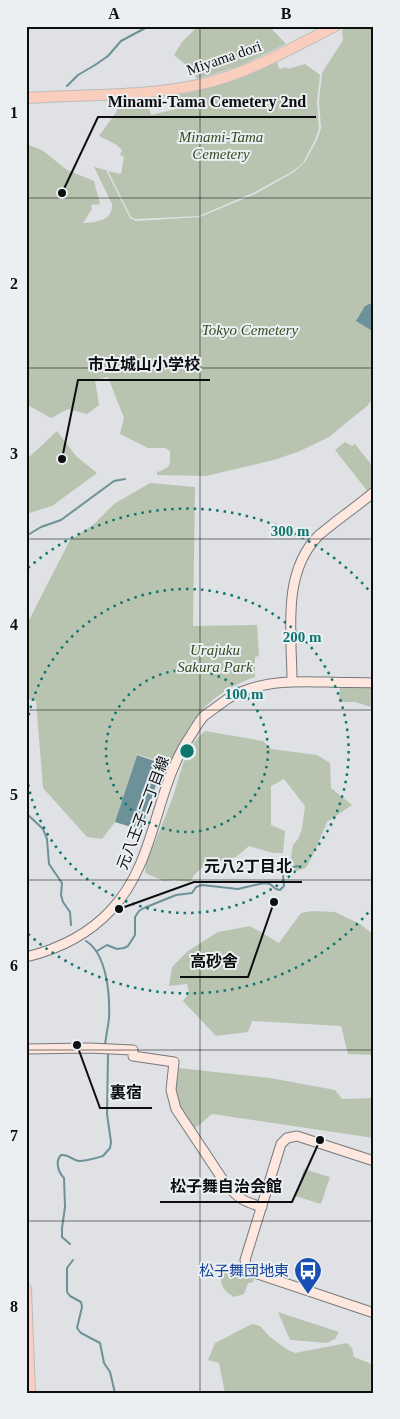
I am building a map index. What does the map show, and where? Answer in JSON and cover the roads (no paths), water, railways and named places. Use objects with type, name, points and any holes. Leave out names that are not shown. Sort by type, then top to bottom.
[{"type":"main road","name":"Miyama dori","points":[[26,98],[147,92],[190,86],[224,77],[256,65],[335,26]]},
{"type":"main road","points":[[26,1289],[30,1393]]},
{"type":"street","points":[[292,682],[291,624],[293,590],[301,563],[319,535],[374,492]]},
{"type":"street","name":"元八王子二丁目線","points":[[26,957],[56,948],[82,934],[111,910],[120,899],[135,876],[144,854],[172,770],[185,744],[203,717],[228,698],[247,689],[269,683],[374,683]]},
{"type":"street","points":[[26,1049],[89,1048],[133,1050],[132,1056],[174,1062],[171,1090],[176,1108],[233,1193],[242,1200],[262,1207]]},
{"type":"street","points":[[374,1161],[297,1136],[287,1138],[281,1144],[245,1260],[249,1270],[255,1273],[374,1312]]},
{"type":"water","points":[[374,302],[374,332],[356,321],[365,306]]},
{"type":"water","points":[[137,755],[163,764],[141,830],[115,822]]},
{"type":"waterway","points":[[67,86],[78,75],[108,56],[121,41],[149,26]]},
{"type":"waterway","points":[[26,536],[41,527],[61,520],[114,481],[125,479]]},
{"type":"waterway","points":[[26,813],[43,829],[47,839],[49,864],[62,883],[61,895],[63,902],[70,912],[71,925]]},
{"type":"waterway","points":[[97,951],[107,945],[117,949],[128,946],[135,935],[135,917],[144,908],[176,895],[192,893],[196,887],[202,885],[238,889],[264,883],[280,890],[284,886],[283,875],[286,869],[298,866]]},
{"type":"waterway","points":[[86,941],[99,955],[106,976],[109,1018],[105,1045]]},
{"type":"waterway","points":[[70,1244],[62,1237],[65,1207],[64,1178],[59,1170],[58,1160],[61,1155],[66,1155],[79,1161],[91,1159],[103,1156],[110,1148],[111,1142],[107,1114],[108,1053]]},
{"type":"waterway","points":[[73,1260],[67,1268],[67,1292],[70,1296],[81,1302],[82,1307],[77,1328],[81,1333],[100,1343],[104,1363],[110,1372],[115,1393]]},
{"type":"place","name":"Minami-Tama Cemetery 2nd","points":[[62,193]]},
{"type":"place","name":"市立城山小学校","points":[[62,459]]},
{"type":"place","name":"高砂舎","points":[[274,902]]},
{"type":"place","name":"元八2丁目北","points":[[119,909]]},
{"type":"place","name":"裏宿","points":[[77,1045]]},
{"type":"place","name":"松子舞自治会館","points":[[320,1140]]},
{"type":"place","name":"松子舞団地東","points":[[308,1295]]},
{"type":"park label","name":"Minami-Tama Cemetery","points":[[221,146]]},
{"type":"park label","name":"Tokyo Cemetery","points":[[250,330]]},
{"type":"park label","name":"Urajuku Sakura Park","points":[[215,658]]}]
